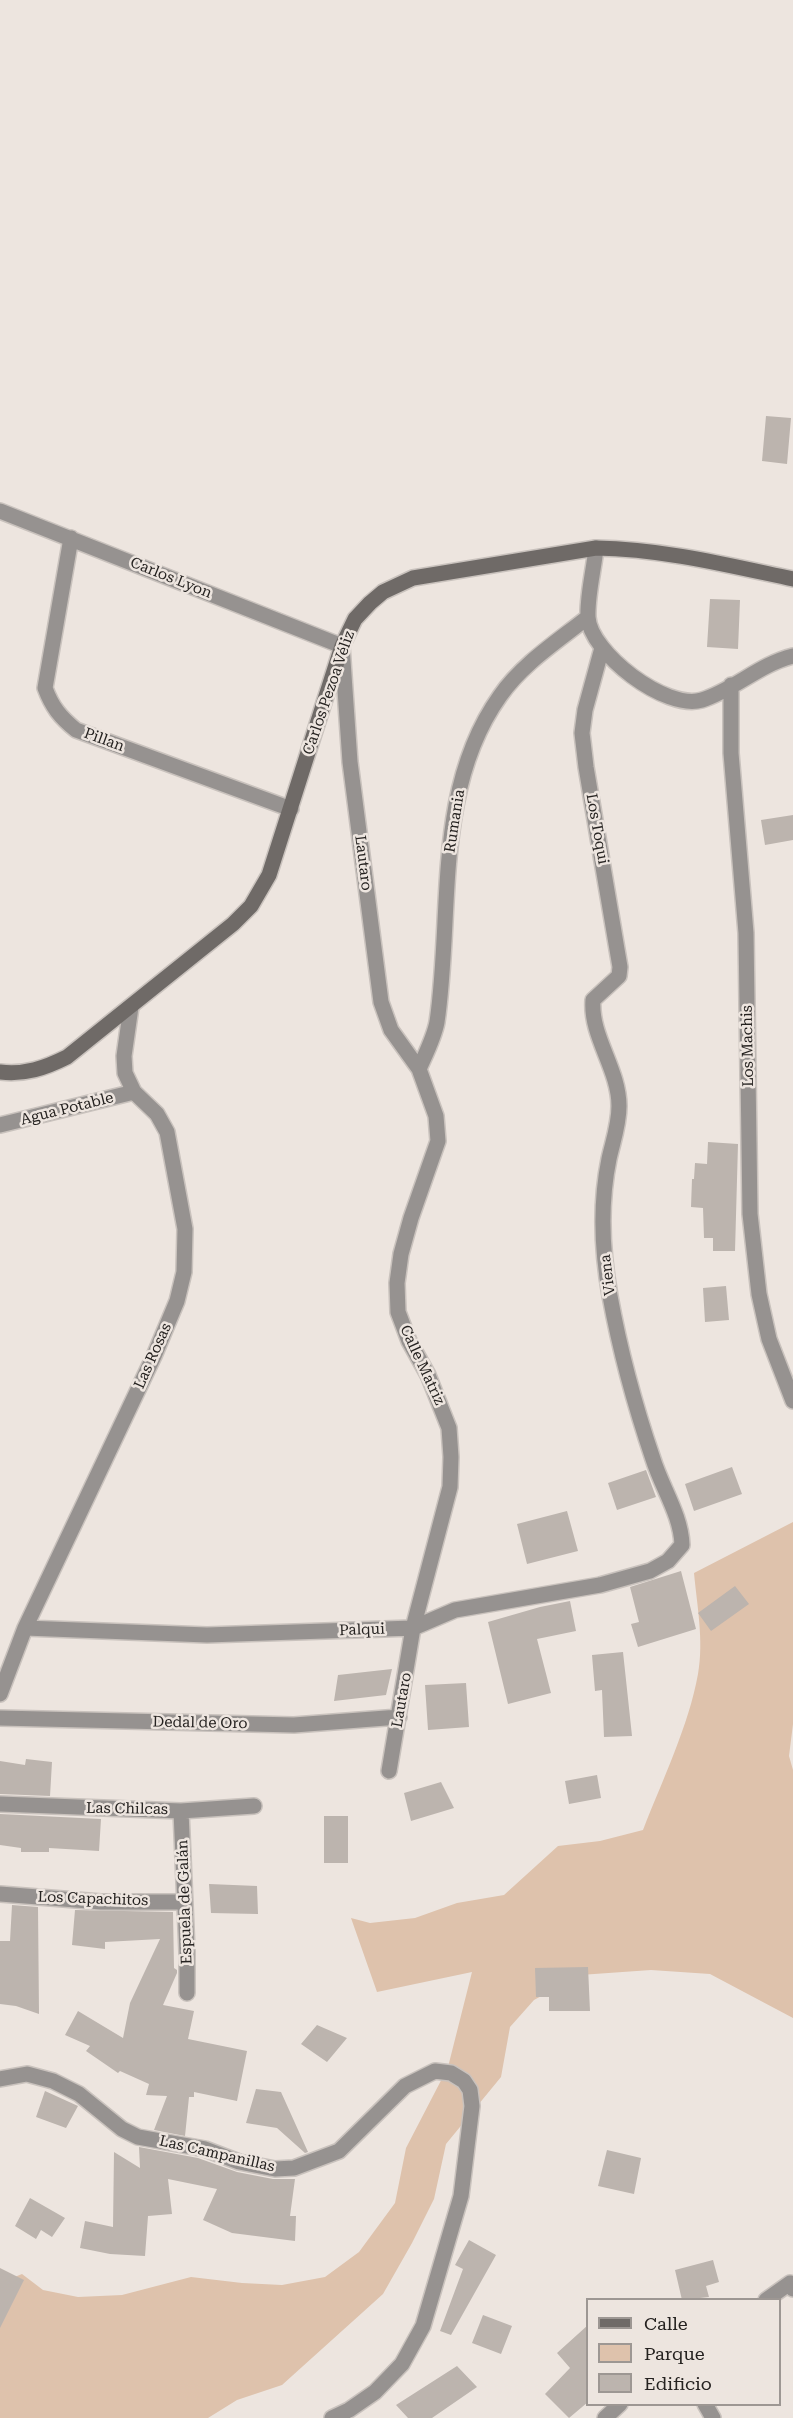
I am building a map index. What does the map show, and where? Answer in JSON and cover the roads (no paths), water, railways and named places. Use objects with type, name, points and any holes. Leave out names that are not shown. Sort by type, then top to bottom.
[{"type":"main road","name":"Carlos Pezoa Véliz","points":[[0,1072],[15,1074],[42,1069],[67,1057],[233,924],[251,906],[269,875],[342,646],[355,619],[384,592],[413,578],[596,549],[675,553],[793,579]]},
{"type":"street","name":"Carlos Lyon","points":[[0,511],[342,646]]},
{"type":"street","name":"Pillan","points":[[71,538],[45,688],[50,703],[59,716],[76,730],[291,809]]},
{"type":"street","points":[[596,549],[588,617],[593,635],[602,648],[630,674],[662,694],[678,699],[701,700],[774,662],[793,656]]},
{"type":"street","name":"Rumania","points":[[419,1069],[436,1025],[450,850],[460,787],[474,743],[500,695],[533,662],[588,617]]},
{"type":"street","name":"Lautaro","points":[[342,646],[350,762],[381,1002],[391,1030],[419,1069]]},
{"type":"street","name":"Los Toqui","points":[[593,1000],[619,976],[621,967],[582,733],[585,710],[602,648]]},
{"type":"street","name":"Los Machis","points":[[731,685],[731,753],[746,933],[750,1214],[759,1294],[769,1339],[793,1401]]},
{"type":"street","name":"Viena","points":[[593,1000],[594,1020],[615,1077],[619,1105],[617,1131],[609,1160],[605,1192],[603,1234],[610,1295],[629,1384],[653,1461],[681,1532],[682,1545]]},
{"type":"street","name":"Las Rosas","points":[[0,1694],[25,1628],[154,1356],[177,1301],[184,1272],[185,1229],[167,1132],[157,1114],[134,1092],[125,1074],[123,1056],[131,1007]]},
{"type":"street","name":"Calle Matriz","points":[[414,1628],[450,1487],[451,1457],[449,1428],[444,1412],[428,1375],[409,1341],[398,1312],[397,1283],[401,1254],[438,1141],[436,1116],[419,1069]]},
{"type":"street","name":"Agua Potable","points":[[0,1125],[134,1092]]},
{"type":"street","name":"Palqui","points":[[25,1628],[207,1635],[414,1628],[455,1610],[600,1585],[650,1571],[668,1561],[682,1545]]},
{"type":"street","name":"Lautaro","points":[[389,1771],[414,1628]]},
{"type":"street","name":"Dedal de Oro","points":[[0,1718],[294,1725],[399,1716]]},
{"type":"street","name":"Las Chilcas","points":[[0,1804],[182,1810],[254,1806]]},
{"type":"street","name":"Espuela de Galán","points":[[182,1810],[187,1993]]},
{"type":"street","name":"Los Capachitos","points":[[0,1894],[101,1902],[185,1902]]},
{"type":"street","name":"Las Campanillas","points":[[0,2079],[27,2074],[53,2081],[79,2094],[122,2129],[138,2137],[205,2149],[239,2162],[275,2169],[294,2168],[339,2151],[405,2086],[435,2072],[451,2073],[464,2081],[470,2090],[472,2106],[461,2196],[423,2326],[402,2364],[375,2392],[346,2414],[332,2418]]},
{"type":"street","points":[[770,2298],[791,2286]]},
{"type":"street","points":[[604,2418],[618,2406]]}]
